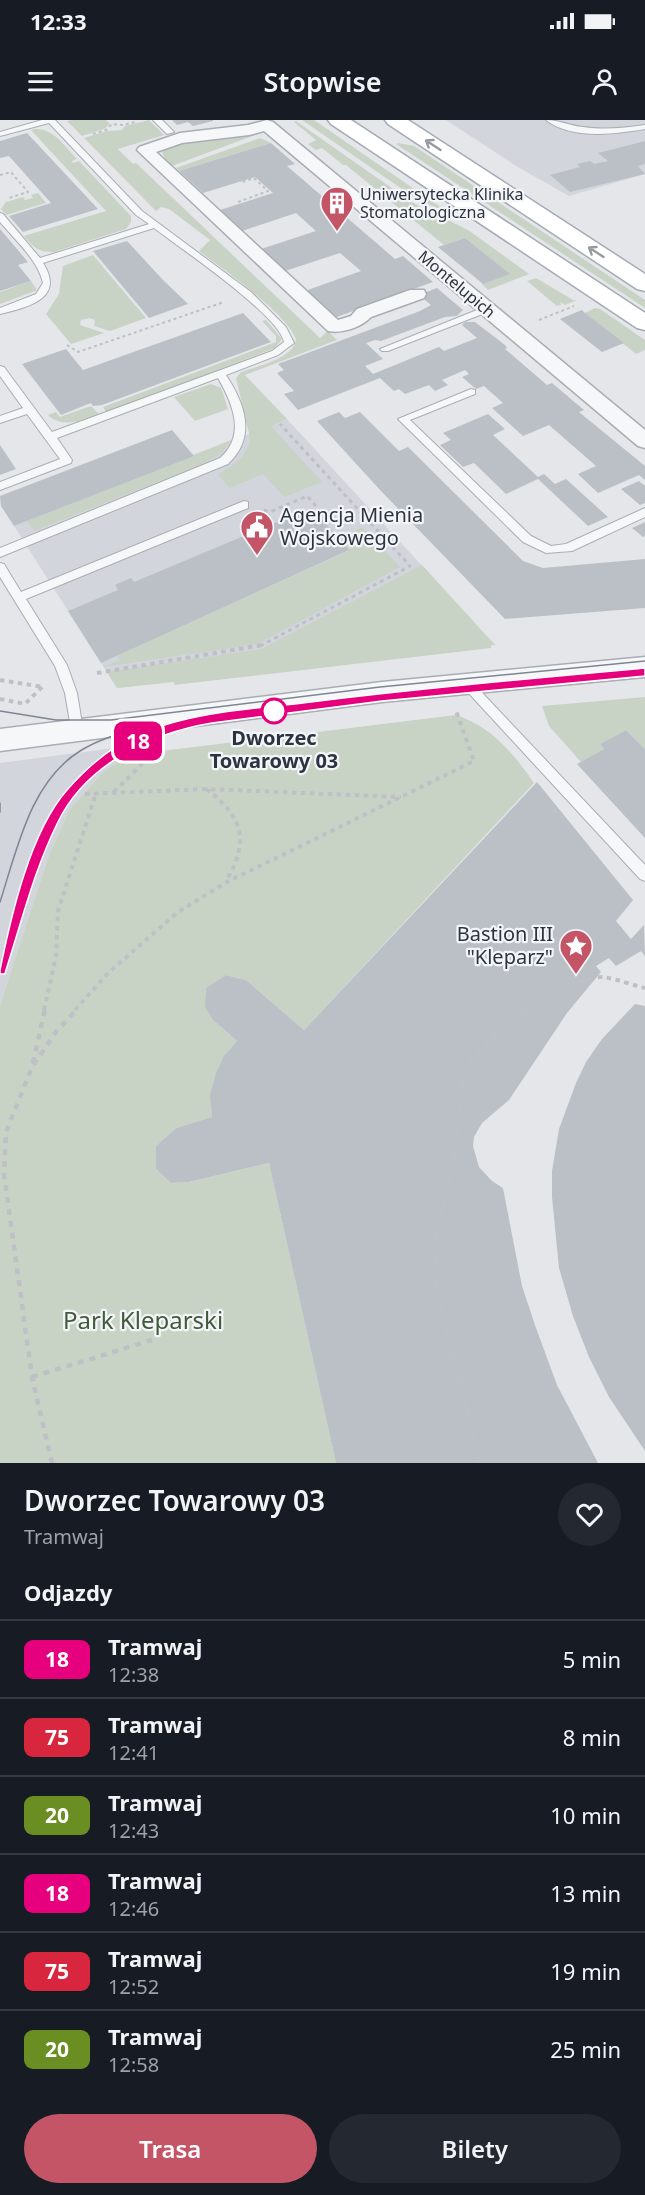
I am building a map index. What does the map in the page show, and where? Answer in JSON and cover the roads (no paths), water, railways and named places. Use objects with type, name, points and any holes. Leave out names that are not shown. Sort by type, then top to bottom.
[{"type":"main road","points":[[338,120],[645,323]]},
{"type":"main road","points":[[395,120],[645,284]]},
{"type":"street","name":"Montelupich","points":[[417,294],[364,313],[358,320],[334,327],[145,150],[188,136],[249,130],[267,125],[645,441]]},
{"type":"street","points":[[0,740],[331,698],[645,667]]},
{"type":"lane","points":[[0,134],[50,120],[139,213],[248,294],[283,329],[289,339],[288,343],[275,353],[50,437]]},
{"type":"lane","points":[[157,120],[170,132]]},
{"type":"lane","points":[[550,120],[590,131],[622,131],[645,127]]},
{"type":"lane","points":[[0,216],[47,274],[44,293],[31,301],[0,311]]},
{"type":"lane","points":[[38,262],[156,225]]},
{"type":"lane","points":[[385,349],[487,309]]},
{"type":"lane","points":[[0,369],[67,460],[0,486]]},
{"type":"lane","points":[[0,553],[224,461],[238,446],[241,432],[230,390],[221,374]]},
{"type":"lane","points":[[471,392],[403,419],[527,539],[550,550],[568,548],[645,512]]},
{"type":"lane","points":[[0,420],[30,410]]},
{"type":"lane","points":[[20,597],[244,505]]},
{"type":"lane","points":[[0,567],[45,636],[68,679],[77,730]]},
{"type":"lane","points":[[467,684],[645,875]]},
{"type":"tram line","points":[[0,711],[56,720],[111,720],[380,687],[645,661]]},
{"type":"tram line","points":[[0,902],[28,819],[49,780],[63,764],[80,751],[109,737],[140,728],[364,699],[645,672]]},
{"type":"tram line","name":"18","points":[[0,970],[35,863],[54,817],[69,795],[100,765],[127,746],[145,737],[164,729],[212,719],[382,697],[645,672]]},
{"type":"tram line","points":[[0,970],[34,865],[58,816],[73,794],[100,766],[125,748],[162,730]]},
{"type":"tram line","points":[[0,803],[0,812]]},
{"type":"place","name":"Uniwersytecka Klinika Stomatologiczna","points":[[337,232]]},
{"type":"place","name":"Agencja Mienia Wojskowego","points":[[257,556]]},
{"type":"place","name":"Dworzec Towarowy 03","points":[[274,711]]},
{"type":"place","name":"Bastion III \"Kleparz\"","points":[[576,975]]},
{"type":"park label","name":"Park Kleparski","points":[[143,1321]]}]
